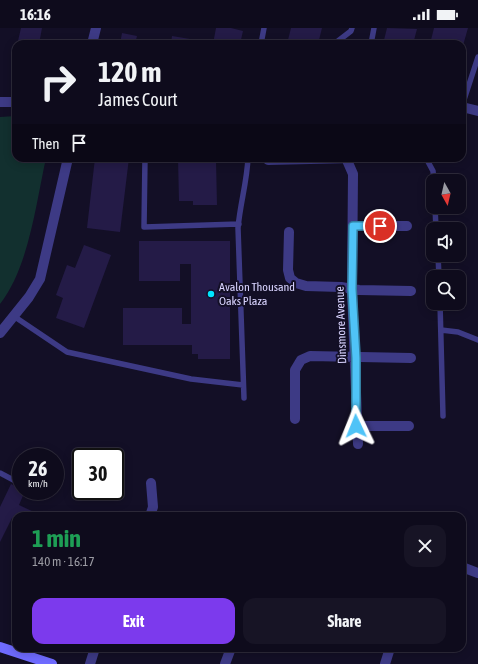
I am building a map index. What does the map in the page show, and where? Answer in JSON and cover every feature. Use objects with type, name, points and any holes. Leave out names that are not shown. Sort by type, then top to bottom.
[{"type":"main road","points":[[0,647],[12,651]]},
{"type":"main road","points":[[15,652],[52,664]]},
{"type":"street","points":[[93,40],[96,28]]},
{"type":"street","points":[[0,102],[12,102]]},
{"type":"street","points":[[466,107],[478,111]]},
{"type":"street","points":[[0,333],[15,317],[40,279],[67,162]]},
{"type":"street","name":"Dinsmore Avenue","points":[[349,162],[353,174],[352,289],[356,358],[356,426],[358,444]]},
{"type":"street","points":[[353,226],[407,226]]},
{"type":"street","points":[[289,232],[288,270],[290,278],[296,283],[306,286],[411,291]]},
{"type":"street","points":[[295,419],[295,370],[301,360],[310,356],[411,358]]},
{"type":"street","points":[[356,426],[409,426]]},
{"type":"street","points":[[151,483],[153,507],[151,512]]},
{"type":"street","points":[[466,568],[478,573]]},
{"type":"street","points":[[90,664],[94,652]]},
{"type":"street","points":[[225,664],[230,652]]},
{"type":"street","points":[[385,664],[389,652]]},
{"type":"lane","points":[[261,40],[264,28]]},
{"type":"lane","points":[[339,40],[351,31],[352,28]]},
{"type":"lane","points":[[372,40],[374,28]]},
{"type":"lane","points":[[466,94],[478,57]]},
{"type":"lane","points":[[145,162],[144,228],[239,224]]},
{"type":"lane","points":[[244,398],[239,299],[239,224],[240,207],[247,176],[248,162]]},
{"type":"lane","points":[[428,162],[433,174]]},
{"type":"lane","points":[[440,310],[443,416]]},
{"type":"lane","points":[[15,317],[67,352],[191,379],[243,385]]},
{"type":"lane","points":[[441,330],[458,332],[478,340]]},
{"type":"lane","points":[[0,473],[12,479]]},
{"type":"green space","points":[[12,116],[12,162],[45,162],[35,214],[25,253],[10,289],[0,304],[0,117]]},
{"type":"building","points":[[21,28],[42,28],[40,40],[18,40]]},
{"type":"building","points":[[216,28],[231,28],[243,31],[241,40],[214,40]]},
{"type":"building","points":[[291,28],[322,28],[319,40],[288,40]]},
{"type":"building","points":[[387,28],[417,29],[414,40],[384,40]]},
{"type":"building","points":[[434,28],[468,28],[465,40],[431,40]]},
{"type":"building","points":[[122,33],[137,36],[136,40],[121,40]]},
{"type":"building","points":[[172,36],[196,40],[172,40]]},
{"type":"building","points":[[95,162],[129,162],[120,232],[87,228]]},
{"type":"building","points":[[178,162],[216,162],[217,205],[193,205],[193,201],[179,201]]},
{"type":"building","name":"Avalon Thousand Oaks Plaza","points":[[139,241],[230,241],[230,359],[198,359],[198,354],[192,354],[192,345],[123,345],[123,308],[182,308],[182,324],[191,324],[191,264],[180,264],[180,281],[139,281]]},
{"type":"building","points":[[84,245],[111,255],[84,328],[56,318],[63,298],[56,295],[67,265],[75,268]]},
{"type":"building","points":[[11,484],[12,500],[21,500],[19,505],[34,512],[12,512],[12,518],[0,542],[0,507]]},
{"type":"place","name":"Avalon Thousand Oaks Plaza","points":[[211,294]]},
{"type":"route","points":[[356,426],[356,358],[352,289],[353,226],[380,226]]}]
